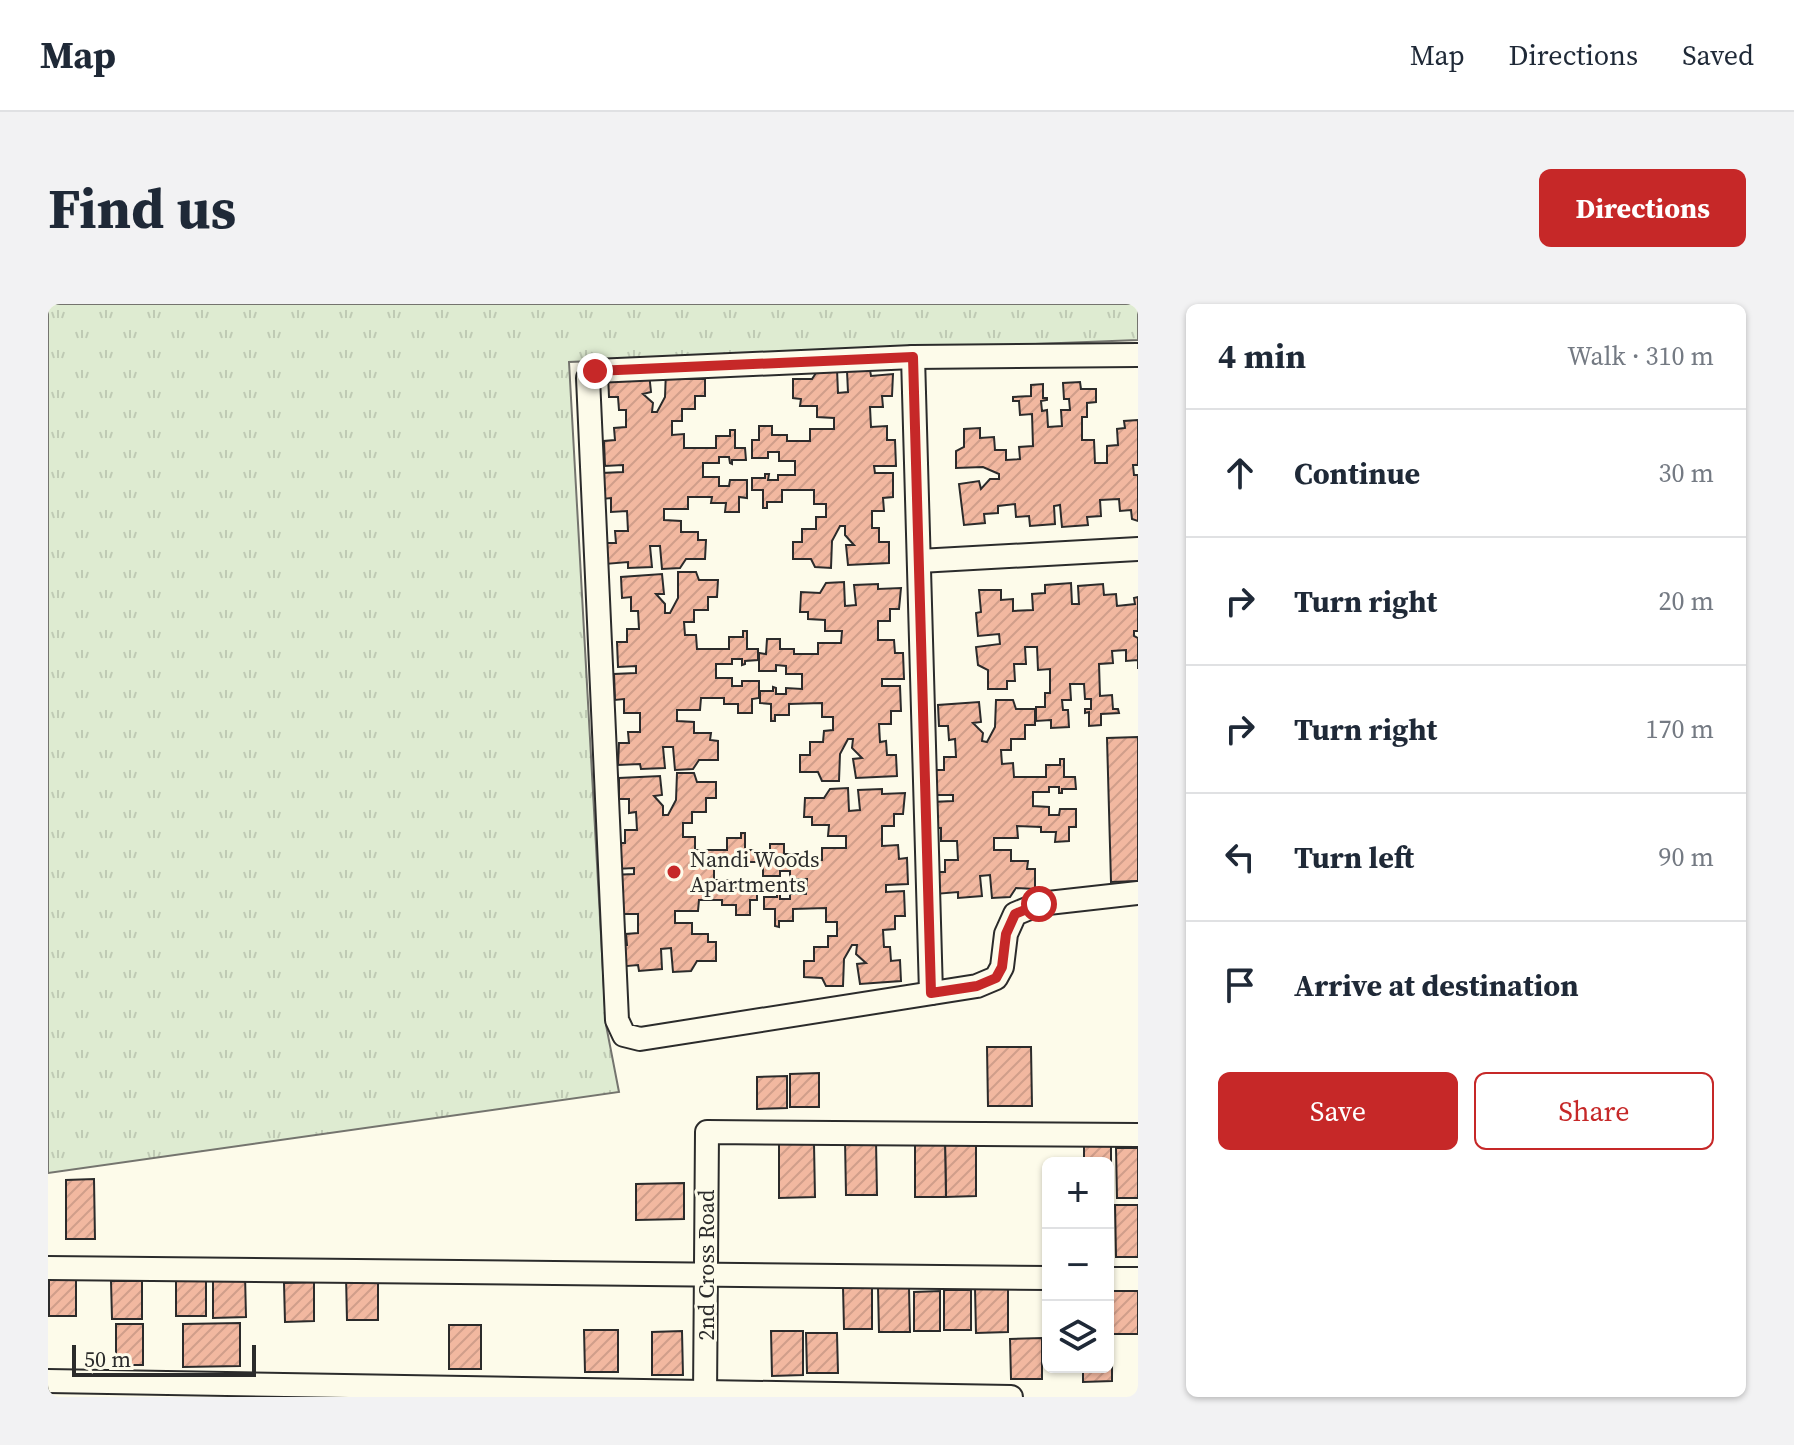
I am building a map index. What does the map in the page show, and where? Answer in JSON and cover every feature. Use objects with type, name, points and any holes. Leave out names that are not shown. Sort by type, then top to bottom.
[{"type":"street","points":[[1138,355],[913,357],[595,371],[588,378],[617,1020],[624,1035],[640,1039],[977,986],[996,978],[1002,967],[1006,934],[1015,914],[1039,904],[1138,893]]},
{"type":"street","points":[[913,357],[931,993]]},
{"type":"street","points":[[919,561],[1138,549]]},
{"type":"street","name":"2nd Cross Road","points":[[705,1395],[707,1132],[1138,1135]]},
{"type":"street","points":[[48,1268],[1042,1278]]},
{"type":"street","points":[[1114,1279],[1138,1279]]},
{"type":"street","points":[[48,1381],[705,1395],[1011,1397]]},
{"type":"green space","points":[[48,304],[1138,304],[1138,340],[569,362],[606,1025],[619,1092],[48,1173]]},
{"type":"building","points":[[837,369],[838,393],[848,392],[847,371],[870,370],[871,376],[893,374],[892,396],[882,396],[883,407],[870,407],[871,427],[887,426],[887,440],[895,440],[896,466],[874,466],[875,473],[893,473],[893,497],[883,498],[884,511],[872,511],[872,528],[879,528],[879,542],[889,542],[889,563],[848,565],[846,545],[854,545],[845,535],[845,526],[840,526],[832,541],[831,568],[815,567],[811,559],[793,559],[793,542],[802,542],[802,529],[816,529],[816,517],[826,517],[826,504],[814,504],[814,490],[782,490],[782,502],[767,502],[767,508],[763,508],[763,490],[752,490],[752,478],[765,478],[765,474],[769,474],[768,480],[778,480],[778,475],[795,475],[795,461],[779,461],[779,452],[768,452],[768,458],[752,458],[752,440],[759,440],[759,426],[772,426],[772,435],[787,435],[787,441],[810,441],[810,429],[834,429],[834,418],[817,417],[817,406],[800,406],[801,399],[793,398],[793,379],[812,379],[818,370]]},
{"type":"building","points":[[666,370],[683,370],[686,379],[705,379],[705,396],[695,396],[695,409],[682,409],[682,421],[672,421],[672,435],[684,434],[684,448],[716,448],[716,436],[730,436],[730,430],[735,430],[735,448],[745,448],[746,460],[732,460],[732,464],[729,457],[719,457],[719,463],[703,463],[703,477],[719,477],[719,486],[729,486],[730,480],[747,480],[747,498],[739,497],[739,512],[725,512],[726,503],[711,503],[712,497],[688,497],[688,509],[664,509],[664,520],[681,521],[681,532],[698,532],[698,540],[706,540],[705,559],[686,559],[680,568],[662,569],[660,546],[650,546],[652,567],[628,568],[628,562],[605,564],[606,543],[616,543],[615,531],[628,531],[627,511],[611,512],[611,498],[602,499],[602,473],[623,472],[623,465],[605,466],[604,441],[615,440],[614,428],[626,427],[626,410],[619,410],[618,397],[609,397],[608,375],[649,373],[651,392],[643,394],[653,403],[652,412],[657,412],[665,397]]},
{"type":"building","points":[[1080,382],[1081,389],[1096,389],[1096,402],[1087,403],[1087,417],[1082,417],[1082,440],[1094,440],[1095,463],[1107,463],[1107,446],[1118,445],[1117,429],[1125,428],[1124,421],[1138,420],[1138,465],[1133,465],[1134,475],[1138,475],[1138,521],[1132,519],[1131,510],[1120,511],[1119,499],[1100,500],[1101,516],[1087,517],[1088,525],[1062,527],[1060,505],[1054,506],[1055,524],[1030,526],[1029,516],[1016,517],[1015,504],[998,506],[998,513],[984,514],[985,523],[964,525],[959,484],[979,481],[981,489],[990,479],[999,479],[999,474],[983,467],[956,468],[956,451],[964,447],[964,429],[980,428],[980,438],[994,437],[995,450],[1006,450],[1006,460],[1020,459],[1019,447],[1033,446],[1032,414],[1020,415],[1019,401],[1013,401],[1013,397],[1031,396],[1031,385],[1043,384],[1043,398],[1047,400],[1041,401],[1042,411],[1047,410],[1048,427],[1062,426],[1061,410],[1070,410],[1069,399],[1064,399],[1063,383]]},
{"type":"building","points":[[678,572],[696,572],[699,580],[718,580],[717,597],[708,597],[708,610],[694,610],[694,622],[684,622],[685,635],[696,635],[697,649],[729,649],[729,637],[743,637],[743,631],[747,631],[747,649],[758,649],[758,660],[745,661],[742,665],[742,659],[732,659],[732,664],[716,664],[716,678],[732,678],[732,686],[742,686],[742,681],[759,681],[759,698],[752,699],[752,713],[738,713],[738,704],[724,704],[724,698],[701,698],[700,710],[677,710],[677,721],[694,722],[694,733],[711,733],[710,740],[718,741],[718,760],[699,760],[693,769],[675,770],[673,747],[663,747],[665,768],[641,769],[640,764],[618,765],[619,743],[629,743],[628,732],[640,732],[640,713],[624,713],[624,699],[615,700],[614,674],[636,673],[636,666],[618,667],[617,642],[627,642],[627,629],[639,629],[638,611],[631,611],[631,597],[622,598],[621,577],[662,574],[664,594],[656,594],[665,604],[665,613],[670,613],[678,598]]},
{"type":"building","name":"Nandi Woods Apartments","points":[[844,582],[845,606],[856,605],[854,585],[878,584],[878,589],[901,588],[899,609],[890,609],[890,621],[878,621],[878,640],[894,640],[895,653],[903,653],[904,679],[882,679],[882,686],[900,686],[901,711],[891,711],[891,724],[879,724],[880,742],[886,741],[887,755],[896,755],[897,776],[856,778],[853,759],[862,758],[852,748],[853,739],[848,739],[840,754],[839,781],[822,781],[818,772],[800,772],[800,755],[810,755],[810,742],[823,742],[824,731],[833,730],[833,717],[822,717],[822,703],[789,704],[789,715],[775,715],[775,721],[771,721],[771,704],[760,703],[760,691],[773,691],[773,687],[776,694],[786,694],[786,688],[802,689],[802,674],[786,674],[786,666],[776,665],[776,671],[759,671],[759,653],[766,654],[767,639],[780,639],[780,649],[794,649],[794,654],[818,654],[818,643],[841,643],[842,631],[825,631],[825,620],[808,619],[808,612],[800,612],[801,592],[820,593],[826,583]]},
{"type":"building","points":[[1071,583],[1072,604],[1079,604],[1078,586],[1103,584],[1104,595],[1116,594],[1117,606],[1135,604],[1134,598],[1138,597],[1138,631],[1134,631],[1134,636],[1138,638],[1138,660],[1126,661],[1126,650],[1112,651],[1113,663],[1099,664],[1100,696],[1112,695],[1113,709],[1118,709],[1119,713],[1101,714],[1101,725],[1089,726],[1089,712],[1085,713],[1085,709],[1091,709],[1091,699],[1085,699],[1084,684],[1070,684],[1071,700],[1062,700],[1063,710],[1068,710],[1069,727],[1051,728],[1051,720],[1036,721],[1036,707],[1045,707],[1045,693],[1050,693],[1050,669],[1038,670],[1037,647],[1025,647],[1026,664],[1014,664],[1015,681],[1007,681],[1007,689],[988,689],[988,670],[978,665],[976,647],[1000,644],[999,634],[978,636],[976,613],[981,612],[979,590],[1001,590],[1001,600],[1013,599],[1013,611],[1033,610],[1032,594],[1045,593],[1045,585]]},
{"type":"building","points":[[996,700],[1013,700],[1016,709],[1035,709],[1035,725],[1025,725],[1025,739],[1011,739],[1011,750],[1001,750],[1002,764],[1013,763],[1014,777],[1046,777],[1046,765],[1060,765],[1060,759],[1064,759],[1064,777],[1075,777],[1076,789],[1062,789],[1059,793],[1059,787],[1049,787],[1049,792],[1033,792],[1033,806],[1049,807],[1049,815],[1059,815],[1060,809],[1076,809],[1076,827],[1069,827],[1069,841],[1055,842],[1056,832],[1041,832],[1041,827],[1017,826],[1018,838],[994,838],[994,850],[1011,850],[1011,861],[1028,861],[1027,869],[1035,869],[1035,889],[1016,888],[1010,897],[992,898],[990,875],[980,876],[982,896],[958,898],[958,892],[935,894],[936,872],[945,872],[945,860],[958,860],[957,841],[941,841],[941,828],[932,828],[932,802],[953,801],[953,795],[935,795],[934,770],[944,770],[944,757],[956,757],[955,739],[949,740],[948,726],[939,726],[938,705],[979,702],[981,722],[973,723],[983,733],[982,741],[987,742],[995,727]]},
{"type":"building","points":[[1138,737],[1138,881],[1111,882],[1107,738]]},
{"type":"building","name":"Nandi Woods Apartments","points":[[677,773],[694,773],[697,782],[716,782],[716,798],[706,798],[706,812],[692,812],[692,823],[683,823],[683,837],[695,837],[695,850],[727,850],[727,838],[741,838],[741,833],[745,833],[745,850],[757,850],[756,862],[743,862],[740,866],[740,860],[730,860],[730,865],[714,865],[714,880],[730,880],[730,888],[741,888],[740,882],[757,883],[757,900],[750,900],[750,915],[736,915],[736,905],[722,905],[722,900],[699,900],[698,911],[675,911],[675,923],[692,923],[692,934],[708,934],[708,942],[716,942],[716,961],[697,961],[691,971],[673,972],[671,948],[661,949],[662,969],[639,971],[638,965],[616,967],[617,945],[627,945],[626,934],[638,933],[638,914],[622,914],[612,875],[634,874],[634,868],[616,869],[615,843],[625,843],[625,830],[637,830],[636,812],[629,813],[629,799],[619,799],[619,778],[660,776],[662,795],[654,796],[663,806],[663,815],[668,815],[676,800]]},
{"type":"building","name":"Nandi Woods Apartments","points":[[848,788],[849,811],[860,810],[858,790],[882,789],[882,794],[905,793],[903,814],[894,814],[894,826],[882,826],[882,846],[898,845],[899,859],[907,858],[908,884],[886,885],[886,892],[904,891],[905,916],[895,916],[895,929],[883,930],[884,947],[890,947],[891,961],[900,960],[901,981],[860,984],[857,964],[866,963],[856,954],[857,945],[852,945],[844,959],[843,986],[826,986],[822,978],[804,977],[804,961],[814,961],[814,947],[828,947],[828,936],[837,936],[837,922],[826,922],[826,908],[793,909],[793,921],[779,921],[779,927],[775,926],[775,909],[764,909],[764,897],[777,897],[780,893],[780,899],[790,899],[790,894],[806,894],[807,879],[790,879],[790,871],[780,871],[780,876],[763,876],[763,859],[770,859],[770,844],[784,844],[784,854],[798,854],[798,859],[822,860],[822,848],[846,848],[846,836],[828,836],[829,825],[812,825],[812,817],[804,817],[805,798],[824,798],[830,789]]},
{"type":"building","points":[[987,1047],[1031,1047],[1032,1106],[988,1106]]},
{"type":"building","points":[[819,1073],[819,1107],[790,1107],[790,1074]]},
{"type":"building","points":[[787,1076],[787,1108],[757,1109],[757,1077]]},
{"type":"building","points":[[845,1140],[876,1140],[877,1195],[846,1195]]},
{"type":"building","points":[[976,1142],[976,1196],[946,1197],[945,1143]]},
{"type":"building","points":[[915,1143],[945,1143],[946,1197],[915,1197]]},
{"type":"building","points":[[779,1144],[814,1144],[815,1197],[779,1198]]},
{"type":"building","points":[[1111,1145],[1111,1157],[1084,1157],[1084,1146]]},
{"type":"building","points":[[1116,1148],[1138,1148],[1138,1198],[1117,1198]]},
{"type":"building","points":[[94,1179],[95,1239],[66,1239],[66,1180]]},
{"type":"building","points":[[684,1183],[684,1219],[636,1220],[636,1184]]},
{"type":"building","points":[[1115,1205],[1138,1205],[1138,1257],[1116,1257]]},
{"type":"building","points":[[206,1273],[206,1316],[176,1316],[176,1274]]},
{"type":"building","points":[[245,1274],[246,1317],[213,1318],[213,1275]]},
{"type":"building","points":[[346,1276],[378,1276],[378,1320],[347,1320]]},
{"type":"building","points":[[49,1278],[76,1278],[76,1316],[49,1316]]},
{"type":"building","points":[[111,1281],[142,1281],[142,1319],[112,1319]]},
{"type":"building","points":[[314,1282],[314,1321],[285,1322],[284,1283]]},
{"type":"building","points":[[1114,1286],[1138,1286],[1138,1334],[1114,1334]]},
{"type":"building","points":[[843,1287],[872,1287],[872,1329],[844,1329]]},
{"type":"building","points":[[878,1288],[909,1288],[910,1332],[879,1332]]},
{"type":"building","points":[[975,1288],[1008,1288],[1008,1332],[976,1333]]},
{"type":"building","points":[[944,1290],[971,1290],[971,1330],[944,1330]]},
{"type":"building","points":[[940,1291],[940,1331],[914,1331],[914,1292]]},
{"type":"building","points":[[240,1323],[240,1366],[183,1367],[183,1324]]},
{"type":"building","points":[[116,1324],[143,1324],[143,1365],[116,1365]]},
{"type":"building","points":[[449,1325],[481,1325],[481,1369],[449,1369]]},
{"type":"building","points":[[584,1330],[618,1330],[618,1372],[585,1372]]},
{"type":"building","points":[[682,1331],[683,1375],[652,1375],[652,1332]]},
{"type":"building","points":[[771,1331],[803,1331],[803,1375],[772,1376]]},
{"type":"building","points":[[806,1333],[837,1333],[838,1373],[807,1373]]},
{"type":"building","points":[[1042,1338],[1042,1379],[1011,1379],[1010,1339]]},
{"type":"building","points":[[1083,1373],[1112,1373],[1112,1381],[1083,1382]]},
{"type":"place","name":"Nandi Woods Apartments","points":[[674,872]]},
{"type":"route","points":[[595,371],[913,357],[931,993],[977,986],[996,978],[1002,967],[1006,934],[1015,914],[1039,904]]}]
